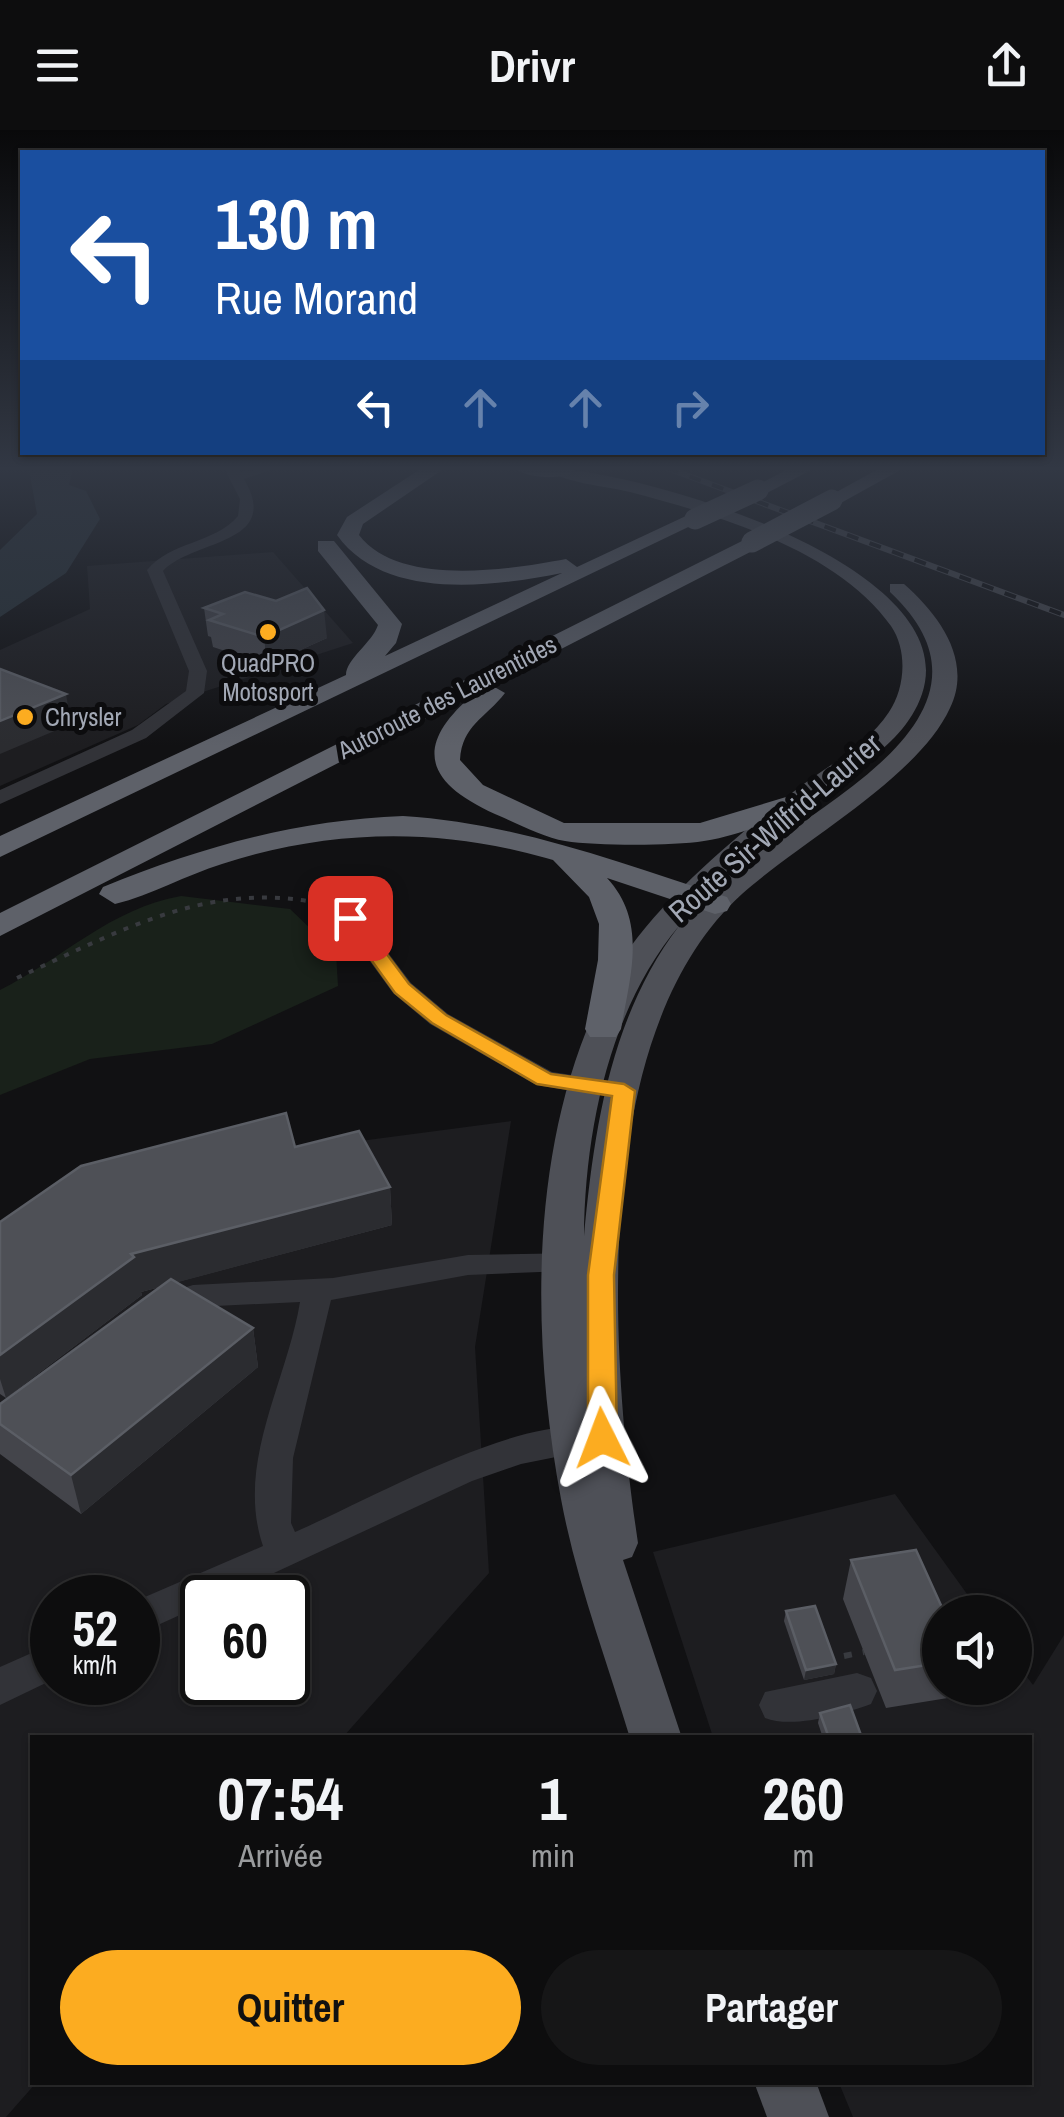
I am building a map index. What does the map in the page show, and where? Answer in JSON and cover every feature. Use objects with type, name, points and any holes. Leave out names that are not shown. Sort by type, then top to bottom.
[{"type":"highway","points":[[338,561],[390,624],[381,648],[340,687]]},
{"type":"highway","points":[[381,561],[395,567],[468,576],[530,573],[585,561]]},
{"type":"highway","name":"Autoroute des Laurentides","points":[[0,848],[607,561]]},
{"type":"highway","name":"Autoroute des Laurentides","points":[[0,926],[715,561]]},
{"type":"highway","points":[[572,634],[460,717],[448,731],[444,752],[452,772],[471,790],[562,843],[710,894]]},
{"type":"highway","points":[[0,939],[188,864],[307,830],[371,824],[440,827],[562,843],[702,832],[796,803]]},
{"type":"highway","points":[[562,843],[606,896],[614,913],[615,941],[603,1029]]},
{"type":"main road","name":"Route Sir-Wilfrid-Laurier","points":[[650,1719],[594,1543],[588,1439],[564,1338],[583,1263],[605,1089],[603,1029],[634,966],[710,894],[796,803],[878,740],[906,703],[915,660],[898,618],[866,586],[821,561]]},
{"type":"main road","name":"Route Sir-Wilfrid-Laurier","points":[[605,1089],[656,985],[710,894],[921,734],[939,709],[944,690],[943,646],[911,600],[854,561]]},
{"type":"main road","points":[[786,2085],[798,2117]]},
{"type":"street","points":[[0,798],[151,728],[195,693],[198,672],[155,570],[164,561]]},
{"type":"street","points":[[350,918],[402,988],[426,1010],[530,1073],[605,1089]]},
{"type":"street","points":[[143,1320],[174,1301],[193,1296],[317,1290],[468,1265],[583,1263]]},
{"type":"street","points":[[283,1551],[271,1530],[271,1486],[311,1339],[317,1290]]},
{"type":"street","points":[[160,1608],[465,1466],[499,1454],[588,1439]]},
{"type":"street","points":[[780,1704],[855,1667]]},
{"type":"street","points":[[0,1687],[30,1672]]},
{"type":"path","points":[[17,978],[159,917],[228,899],[304,897],[338,908],[350,918]]},
{"type":"shaded area","points":[[0,561],[74,561],[66,573],[0,617]]},
{"type":"shaded area","points":[[157,561],[281,561],[353,643],[166,704],[138,725],[0,786],[0,650],[90,609],[87,566]]},
{"type":"shaded area","points":[[181,896],[290,909],[336,953],[338,986],[212,1044],[90,1059],[0,1095],[0,990],[132,911]]},
{"type":"shaded area","points":[[511,1121],[475,1347],[489,1573],[345,1735],[30,1735],[30,2085],[34,2085],[6,2117],[0,2117],[0,1245],[125,1172]]},
{"type":"shaded area","points":[[895,1494],[968,1595],[922,1595],[922,1705],[1032,1705],[1032,1684],[1064,1635],[1064,2117],[853,2117],[840,2085],[1032,2085],[1032,1735],[712,1735],[653,1552]]},
{"type":"building","points":[[307,588],[324,610],[264,637],[209,620],[223,614],[204,608],[245,592],[276,601]]},
{"type":"building","points":[[0,669],[66,694],[0,721]]},
{"type":"building","points":[[286,1113],[295,1147],[359,1131],[390,1187],[131,1254],[134,1257],[0,1355],[0,1222],[81,1166]]},
{"type":"building","points":[[171,1279],[253,1328],[71,1475],[0,1424],[0,1404]]},
{"type":"building","points":[[916,1550],[936,1595],[922,1595],[922,1666],[895,1670],[851,1560]]},
{"type":"building","points":[[815,1606],[836,1664],[806,1670],[786,1611]]},
{"type":"building","points":[[850,1705],[861,1735],[828,1735],[820,1713]]},
{"type":"railway","points":[[917,561],[1064,615]]},
{"type":"place","name":"QuadPRO Motosport","points":[[268,632]]},
{"type":"place","name":"Chrysler","points":[[25,717]]},
{"type":"route","points":[[350,918],[402,988],[439,1019],[545,1079],[624,1091],[601,1275],[598,1329],[602,1438]]}]
